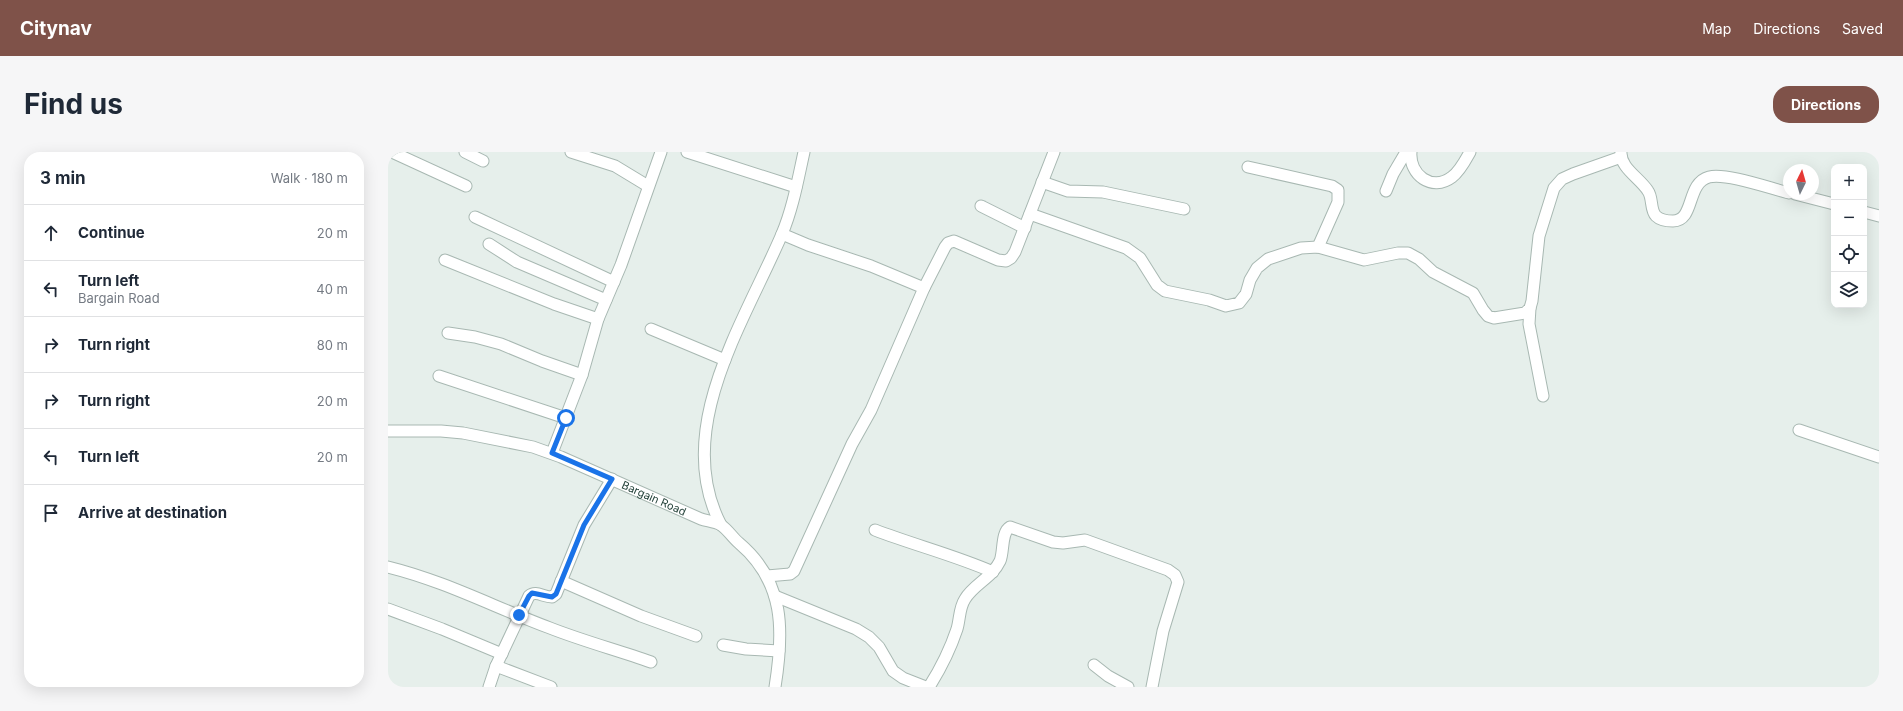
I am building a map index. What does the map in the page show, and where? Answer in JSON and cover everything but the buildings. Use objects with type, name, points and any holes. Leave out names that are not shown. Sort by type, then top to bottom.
[{"type":"street","points":[[392,152],[466,186]]},
{"type":"street","points":[[465,152],[484,161]]},
{"type":"street","points":[[571,152],[616,166],[648,186]]},
{"type":"street","points":[[552,453],[582,375],[598,319],[614,282],[661,152]]},
{"type":"street","points":[[687,152],[796,187]]},
{"type":"street","points":[[721,525],[713,510],[705,475],[705,441],[711,410],[725,360],[745,312],[782,234],[796,187],[804,152]]},
{"type":"street","points":[[767,576],[790,574],[794,571],[852,444],[872,410],[924,288],[948,243],[954,241],[960,242],[994,259],[1006,261],[1011,258],[1025,228],[1054,152]]},
{"type":"street","points":[[1386,191],[1393,174],[1406,152]]},
{"type":"street","points":[[1412,152],[1411,158],[1413,169],[1420,178],[1432,183],[1442,183],[1452,177],[1461,168],[1470,152]]},
{"type":"street","points":[[1543,396],[1529,324],[1530,308],[1539,236],[1554,188],[1562,179],[1621,155],[1626,166],[1642,182],[1649,192],[1655,215],[1660,219],[1674,221],[1682,220],[1686,214],[1693,192],[1699,183],[1707,177],[1728,177],[1783,191]]},
{"type":"street","points":[[1248,167],[1332,186],[1338,190],[1338,202],[1318,247]]},
{"type":"street","points":[[1042,182],[1068,190],[1103,192],[1184,209]]},
{"type":"street","points":[[1818,200],[1831,203]]},
{"type":"street","points":[[981,206],[1025,228]]},
{"type":"street","points":[[1867,213],[1879,216]]},
{"type":"street","points":[[1030,214],[1126,248],[1140,258],[1157,285],[1165,291],[1209,300],[1226,306],[1239,303],[1246,294],[1250,280],[1257,268],[1268,259],[1295,249],[1318,247],[1364,260],[1398,253],[1408,253],[1419,259],[1433,272],[1473,293],[1488,316],[1494,318],[1525,313],[1530,308]]},
{"type":"street","points":[[475,217],[614,282]]},
{"type":"street","points":[[782,234],[808,245],[871,266],[924,288]]},
{"type":"street","points":[[489,244],[517,262],[606,300]]},
{"type":"street","points":[[445,260],[554,304],[598,319]]},
{"type":"street","points":[[650,329],[725,360]]},
{"type":"street","points":[[448,333],[475,337],[501,344],[542,361],[582,375]]},
{"type":"street","points":[[438,376],[566,418]]},
{"type":"street","points":[[1799,430],[1879,457]]},
{"type":"street","name":"Bargain Road","points":[[388,432],[441,431],[463,433],[533,447],[552,453],[701,519],[721,525],[752,554],[767,576],[776,596],[779,619],[779,651],[776,687]]},
{"type":"street","points":[[489,687],[496,666],[529,596],[532,593],[552,597],[556,594],[584,525],[612,479]]},
{"type":"street","points":[[929,687],[942,666],[949,650],[965,600],[993,572],[1000,560],[1005,534],[1007,529],[1010,527],[1053,542],[1063,543],[1085,540],[1168,570],[1175,575],[1178,582],[1163,631],[1152,687]]},
{"type":"street","points":[[875,530],[918,546],[937,550],[993,572]]},
{"type":"street","points":[[388,567],[442,584],[550,628],[651,662]]},
{"type":"street","points":[[561,581],[641,616],[696,636]]},
{"type":"street","points":[[776,596],[856,629],[869,637],[879,647],[893,671],[902,682],[926,687]]},
{"type":"street","points":[[388,609],[436,626],[502,654]]},
{"type":"street","points":[[722,645],[746,649],[779,651]]},
{"type":"street","points":[[1094,665],[1108,676],[1128,687]]},
{"type":"street","points":[[496,666],[551,687]]},
{"type":"route","points":[[519,615],[532,593],[537,593],[546,597],[552,597],[556,594],[584,525],[612,479],[552,453],[566,418]]}]
